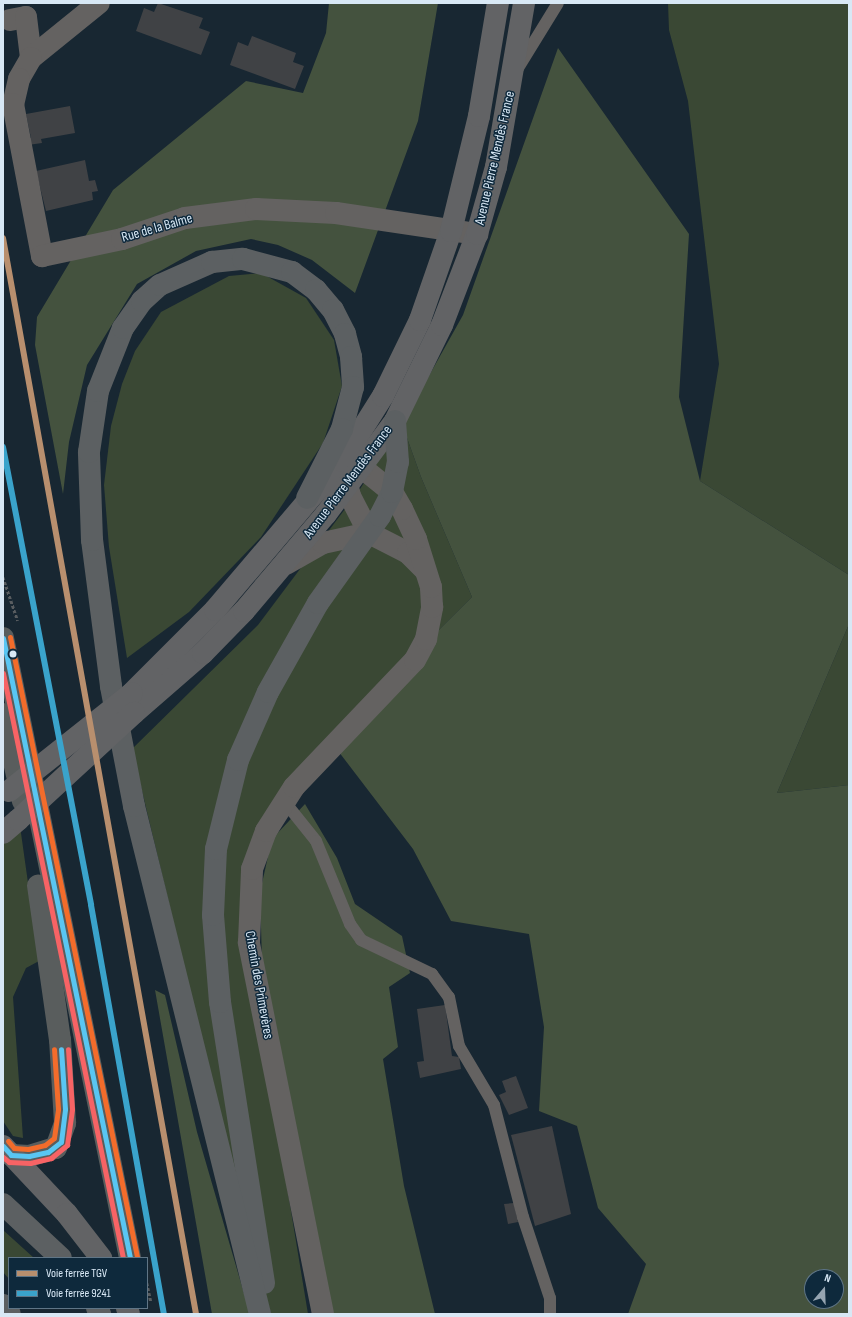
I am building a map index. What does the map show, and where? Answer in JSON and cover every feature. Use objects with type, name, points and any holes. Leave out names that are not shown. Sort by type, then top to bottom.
[{"type":"highway","points":[[260,1314],[134,806],[111,686],[92,540],[89,452],[98,391],[124,328],[142,301],[160,285],[212,262],[243,259],[292,272],[316,290],[333,310],[352,357],[353,387],[342,429],[308,498]]},
{"type":"highway","points":[[268,1314],[220,1002],[213,915],[216,849],[238,760],[268,692],[318,603],[369,533],[392,492],[398,462],[395,420]]},
{"type":"highway","points":[[3,1204],[60,1257]]},
{"type":"highway","points":[[3,1306],[10,1314]]},
{"type":"main road","name":"Avenue Pierre Mendès France","points":[[6,793],[203,653],[286,564],[347,487],[352,465],[420,320],[451,231],[479,116],[498,3]]},
{"type":"main road","name":"Avenue Pierre Mendès France","points":[[10,826],[133,703],[215,610],[308,498],[352,465],[395,420],[442,325],[477,234],[496,167],[513,76],[524,3]]},
{"type":"main road","points":[[12,632],[130,1257]]},
{"type":"main road","points":[[3,714],[27,820],[51,964],[65,1109],[63,1134],[56,1148],[28,1156],[7,1151]]},
{"type":"main road","points":[[7,1151],[67,1214],[100,1257]]},
{"type":"street","name":"Rue de la Balme","points":[[99,3],[31,58],[20,79],[13,104],[42,256],[122,239],[185,218],[256,209],[336,213],[477,234]]},
{"type":"street","points":[[10,20],[26,17],[31,58]]},
{"type":"street","name":"Chemin des Primevères","points":[[323,1314],[249,942],[252,869],[266,831],[284,801],[309,769],[415,660],[426,639],[432,607],[425,570],[416,538],[392,492],[352,465]]},
{"type":"street","points":[[347,487],[369,533],[408,553],[425,570]]},
{"type":"street","points":[[286,564],[322,543],[369,533]]},
{"type":"lane","points":[[513,76],[558,3]]},
{"type":"lane","points":[[284,801],[316,841],[350,924],[361,940],[432,974],[449,997],[459,1046],[494,1105],[523,1217],[550,1298],[550,1314]]},
{"type":"path","points":[[3,577],[12,632]]},
{"type":"green space","points":[[329,3],[438,3],[418,121],[355,293],[312,260],[278,245],[251,239],[196,251],[137,284],[87,365],[69,442],[63,494],[35,345],[37,317],[113,190],[246,81],[303,93],[326,33]]},
{"type":"green space","points":[[668,3],[849,3],[849,575],[700,481],[719,364],[688,101],[669,30]]},
{"type":"green space","points":[[558,48],[689,234],[679,397],[700,481],[849,575],[849,624],[777,793],[849,785],[849,1314],[628,1314],[646,1264],[598,1208],[577,1126],[539,1111],[544,1027],[529,934],[451,921],[413,849],[329,739],[472,597],[421,477],[402,424],[463,315]]},
{"type":"green space","points":[[261,273],[306,298],[334,340],[342,386],[323,443],[261,537],[189,612],[127,658],[109,547],[104,485],[111,426],[122,384],[135,351],[161,312],[229,276]]},
{"type":"green space","points":[[402,424],[421,477],[472,597],[329,739],[247,863],[274,1108],[308,1314],[271,1314],[240,1200],[132,749],[258,625],[360,489]]},
{"type":"green space","points":[[849,624],[849,785],[777,793]]},
{"type":"green space","points":[[305,804],[337,858],[355,904],[402,936],[410,973],[389,987],[398,1047],[383,1059],[404,1186],[435,1314],[333,1314],[262,962],[260,892],[272,839]]},
{"type":"green space","points":[[20,826],[39,961],[26,968],[13,997],[23,1138],[13,1136],[3,1121],[3,840]]},
{"type":"green space","points":[[155,990],[165,995],[197,1132],[250,1314],[212,1314]]},
{"type":"green space","points":[[3,1230],[33,1257],[8,1257],[8,1278],[3,1272]]},
{"type":"building","points":[[158,3],[203,18],[199,28],[210,32],[201,55],[136,31],[144,8],[154,12]]},
{"type":"building","points":[[252,36],[296,53],[293,62],[304,66],[295,89],[230,65],[238,42],[248,46]]},
{"type":"building","points":[[70,106],[75,133],[41,139],[42,143],[28,145],[27,138],[31,138],[26,114]]},
{"type":"building","points":[[85,160],[89,181],[95,180],[98,191],[92,192],[93,200],[46,211],[36,171]]},
{"type":"building","points":[[445,1005],[452,1056],[459,1057],[461,1069],[420,1078],[417,1062],[424,1061],[417,1009]]},
{"type":"building","points":[[516,1076],[528,1108],[509,1115],[499,1095],[506,1092],[502,1081]]},
{"type":"building","points":[[552,1126],[571,1214],[535,1226],[511,1135]]},
{"type":"building","points":[[514,1203],[518,1222],[508,1224],[504,1204]]},
{"type":"rail line","name":"TGV","points":[[3,238],[196,1314]]},
{"type":"rail line","name":"9241","points":[[3,447],[91,905],[164,1314]]},
{"type":"transit line","points":[[10,637],[137,1257]]},
{"type":"transit line","points":[[3,638],[130,1257]]},
{"type":"transit line","points":[[3,673],[123,1257]]},
{"type":"transit line","points":[[8,1141],[14,1148],[28,1149],[45,1145],[54,1138],[58,1109],[54,1049]]},
{"type":"transit line","points":[[3,1146],[11,1155],[29,1156],[48,1152],[61,1142],[65,1109],[61,1049]]},
{"type":"transit line","points":[[3,1157],[9,1162],[30,1163],[51,1158],[67,1145],[72,1109],[68,1049]]}]
